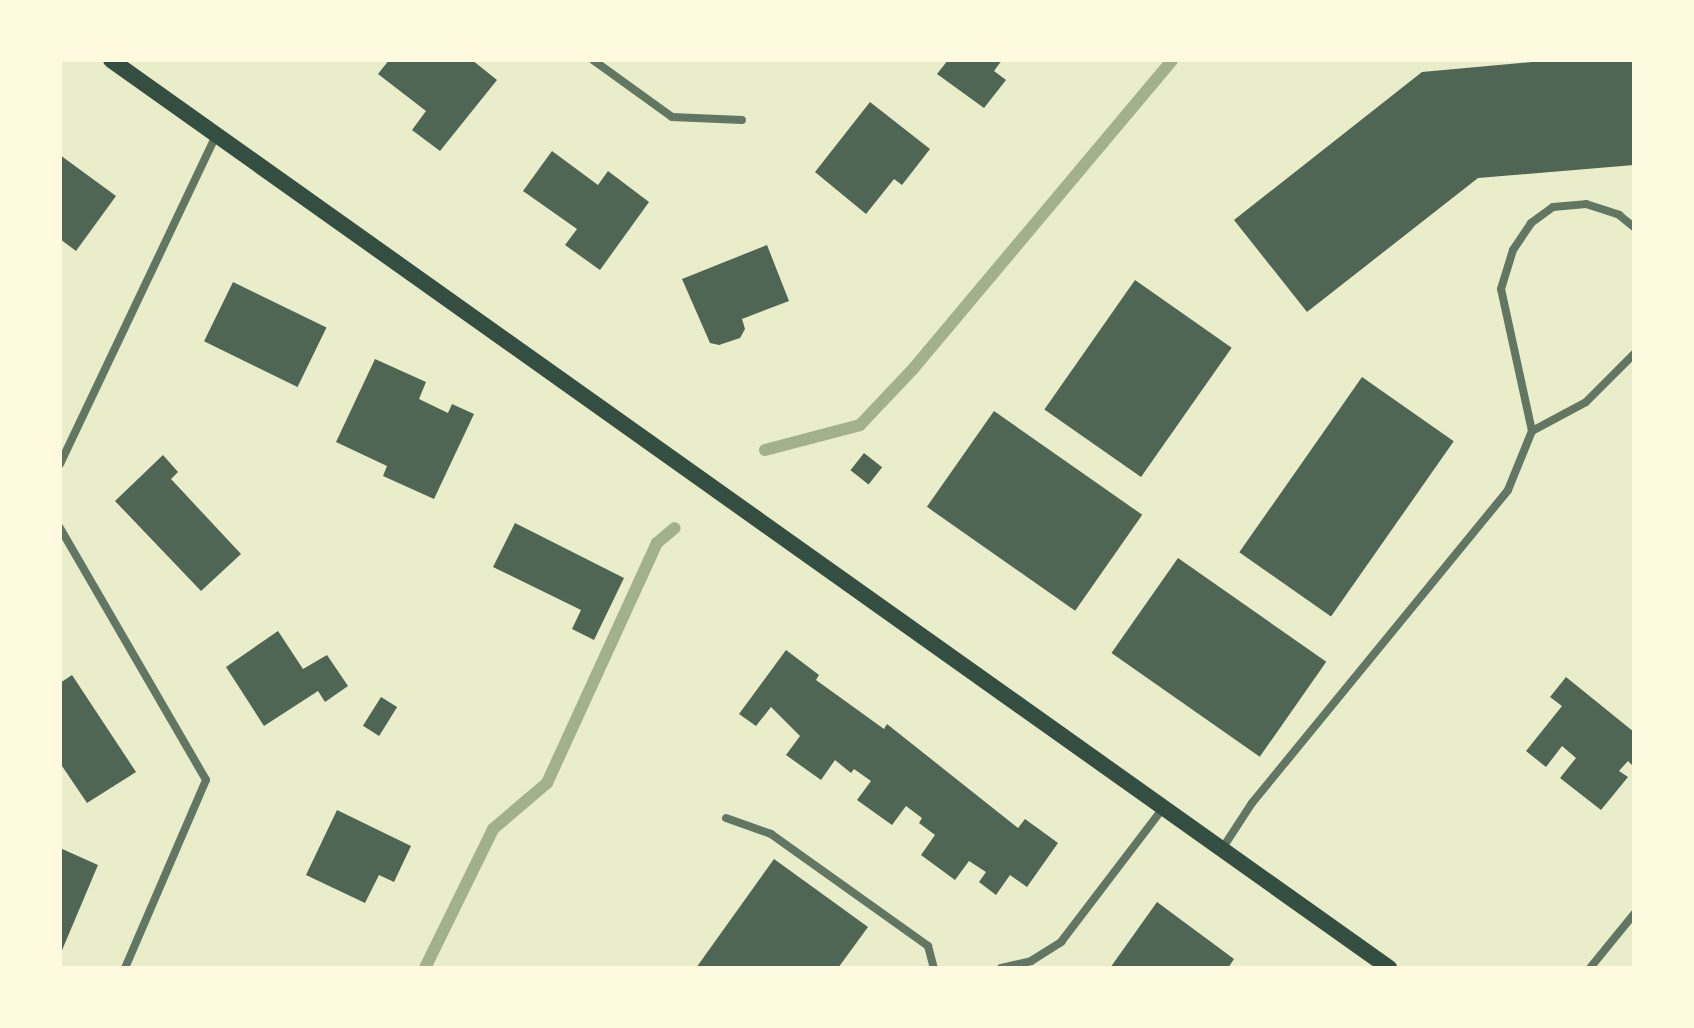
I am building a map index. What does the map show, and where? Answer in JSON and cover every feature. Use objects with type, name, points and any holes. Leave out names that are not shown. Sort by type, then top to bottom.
[{"type":"main road","points":[[111,60],[1389,968]]},
{"type":"street","points":[[593,60],[672,117],[742,120]]},
{"type":"street","points":[[60,464],[217,134]]},
{"type":"street","points":[[1222,849],[1252,803],[1508,490],[1532,431],[1501,289],[1513,250],[1531,223],[1553,207],[1586,204],[1619,215],[1634,227]]},
{"type":"street","points":[[1532,431],[1586,402],[1634,354]]},
{"type":"street","points":[[60,528],[206,780],[125,968]]},
{"type":"street","points":[[1001,968],[1031,961],[1061,942],[1164,808]]},
{"type":"street","points":[[726,818],[771,834],[928,946],[934,968]]},
{"type":"street","points":[[1590,968],[1634,914]]},
{"type":"building","points":[[389,60],[472,60],[497,80],[440,151],[412,130],[426,111],[378,74]]},
{"type":"building","points":[[948,60],[1002,60],[994,71],[1006,80],[984,108],[937,74]]},
{"type":"building","points":[[1553,60],[1634,60],[1634,165],[1478,178],[1307,312],[1234,220],[1422,72]]},
{"type":"building","points":[[870,102],[930,149],[902,185],[894,179],[866,214],[815,172]]},
{"type":"building","points":[[552,151],[598,185],[608,171],[649,202],[600,270],[565,245],[577,229],[523,191]]},
{"type":"building","points":[[60,155],[116,196],[76,251],[60,239]]},
{"type":"building","points":[[767,245],[789,301],[742,319],[745,329],[740,338],[719,345],[710,343],[682,279]]},
{"type":"building","points":[[1135,280],[1232,348],[1141,477],[1044,409]]},
{"type":"building","points":[[233,282],[326,328],[298,387],[204,341]]},
{"type":"building","points":[[375,359],[426,382],[419,399],[448,413],[452,404],[474,414],[434,499],[383,476],[387,466],[336,442]]},
{"type":"building","points":[[1362,377],[1454,441],[1331,617],[1239,552]]},
{"type":"building","points":[[994,411],[1142,515],[1075,611],[927,507]]},
{"type":"building","points":[[864,453],[882,467],[869,484],[850,470]]},
{"type":"building","points":[[163,455],[178,472],[171,479],[241,554],[201,591],[115,501]]},
{"type":"building","points":[[515,523],[624,578],[594,640],[572,629],[581,610],[493,567]]},
{"type":"building","points":[[1178,558],[1326,662],[1260,757],[1111,653]]},
{"type":"building","points":[[278,631],[303,669],[327,655],[348,686],[325,702],[318,691],[264,726],[226,667]]},
{"type":"building","points":[[786,650],[819,675],[816,680],[884,729],[887,724],[1018,828],[1025,819],[1058,843],[1027,887],[1010,875],[996,895],[979,882],[986,872],[969,861],[955,880],[921,855],[935,835],[919,823],[922,818],[906,806],[892,825],[857,800],[871,781],[854,769],[851,773],[835,760],[821,780],[786,755],[800,736],[771,707],[756,726],[739,714]]},
{"type":"building","points":[[72,675],[136,772],[87,803],[60,763],[60,683]]},
{"type":"building","points":[[1566,677],[1634,732],[1634,767],[1628,761],[1619,771],[1628,777],[1601,810],[1560,778],[1576,758],[1562,746],[1546,767],[1526,751],[1562,706],[1550,697]]},
{"type":"building","points":[[381,697],[397,707],[379,736],[363,726]]},
{"type":"building","points":[[337,810],[411,846],[394,882],[379,875],[365,903],[306,875]]},
{"type":"building","points":[[60,848],[98,865],[60,955]]},
{"type":"building","points":[[774,859],[868,927],[838,968],[696,968]]},
{"type":"building","points":[[1157,902],[1234,959],[1228,968],[1110,968]]},
{"type":"waterway","points":[[765,450],[860,425],[913,369],[1172,60]]},
{"type":"waterway","points":[[425,968],[493,829],[547,783],[657,543],[675,528]]}]
